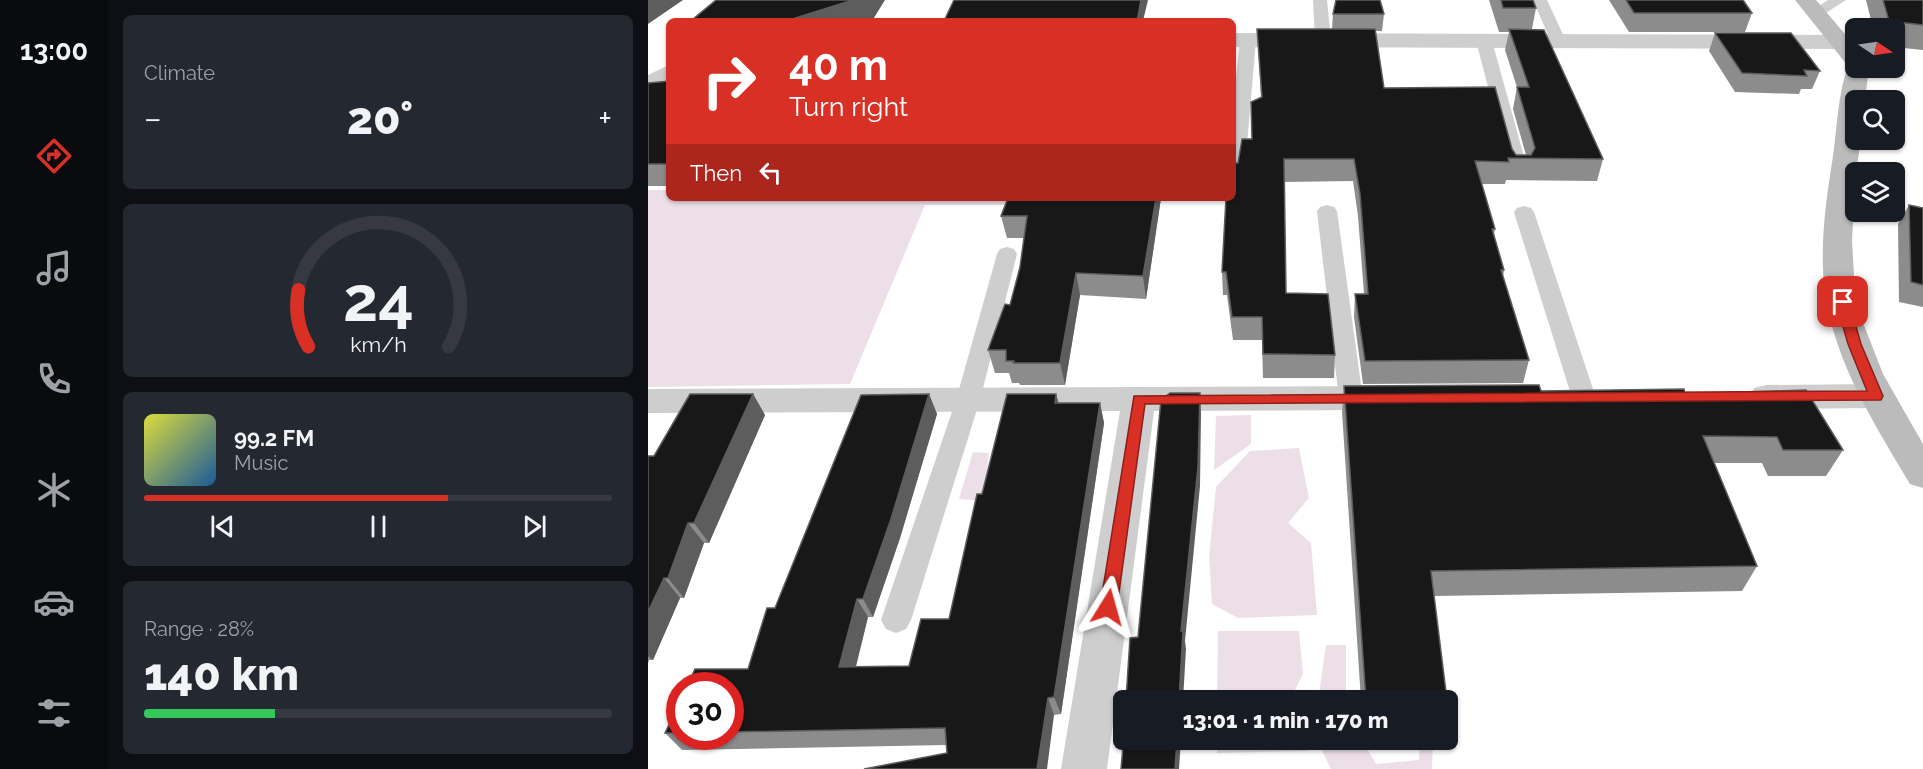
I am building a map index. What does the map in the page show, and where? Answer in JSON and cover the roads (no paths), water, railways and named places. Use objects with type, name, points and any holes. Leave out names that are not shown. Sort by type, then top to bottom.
[{"type":"main road","points":[[1811,6],[1845,47]]},
{"type":"main road","points":[[1857,78],[1840,214],[1838,265],[1843,302],[1855,344],[1876,396],[1923,474]]},
{"type":"street","points":[[1241,40],[1841,42]]},
{"type":"street","points":[[648,85],[666,74]]},
{"type":"street","points":[[1736,397],[1876,396]]},
{"type":"street","points":[[648,401],[1421,398]]},
{"type":"street","points":[[1549,398],[1619,398]]},
{"type":"street","points":[[1084,769],[1139,399]]},
{"type":"lane","points":[[1320,0],[1323,40]]},
{"type":"lane","points":[[1540,0],[1558,41]]},
{"type":"lane","points":[[1811,6],[1839,0]]},
{"type":"lane","points":[[1237,156],[1241,40]]},
{"type":"lane","points":[[1484,41],[1519,171]]},
{"type":"lane","points":[[1327,211],[1351,399]]},
{"type":"lane","points":[[1524,212],[1584,398]]},
{"type":"lane","points":[[896,620],[968,400],[1007,254]]}]
